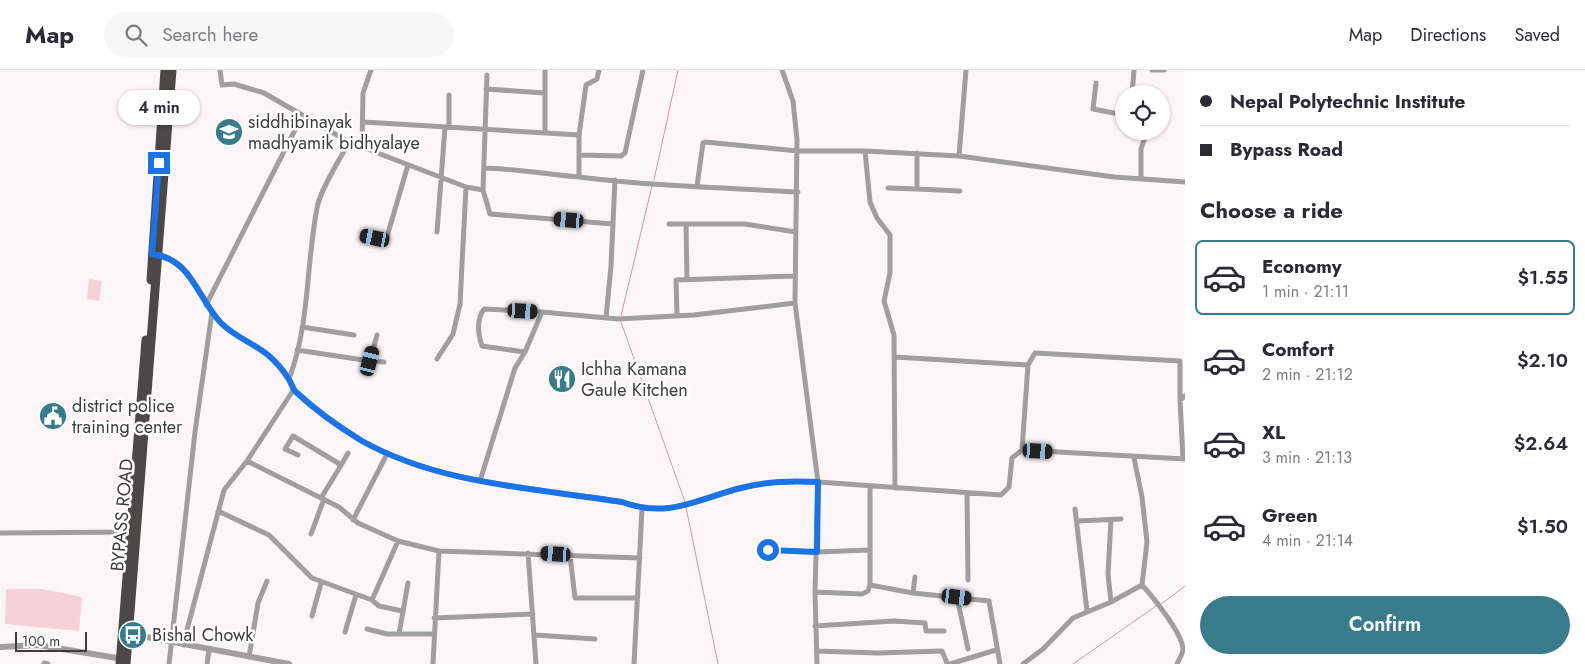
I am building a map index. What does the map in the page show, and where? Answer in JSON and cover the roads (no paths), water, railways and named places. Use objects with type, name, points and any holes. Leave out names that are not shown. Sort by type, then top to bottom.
[{"type":"highway","name":"BYPASS ROAD","points":[[156,254],[164,70]]},
{"type":"highway","name":"BYPASS ROAD","points":[[123,661],[172,70]]},
{"type":"street","points":[[220,70],[222,85],[234,84],[264,93],[349,142],[466,187],[483,190]]},
{"type":"street","points":[[362,146],[363,93],[371,70]]},
{"type":"street","points":[[545,70],[545,132]]},
{"type":"street","points":[[579,178],[580,135],[586,85],[598,79],[599,70]]},
{"type":"street","points":[[580,156],[621,156],[625,153],[643,70]]},
{"type":"street","points":[[782,70],[793,101],[798,151],[795,302],[818,482],[815,592],[817,664]]},
{"type":"street","points":[[959,156],[966,70]]},
{"type":"street","points":[[1133,85],[1134,70]]},
{"type":"street","points":[[1152,70],[1164,70]]},
{"type":"street","points":[[487,75],[483,190],[490,214],[613,224]]},
{"type":"street","points":[[1096,83],[1093,109],[1115,113]]},
{"type":"street","points":[[486,89],[545,93]]},
{"type":"street","points":[[437,232],[449,95]]},
{"type":"street","points":[[206,305],[302,116]]},
{"type":"street","points":[[363,122],[580,135]]},
{"type":"street","points":[[1141,180],[1141,149],[1144,140]]},
{"type":"street","points":[[289,379],[298,350],[302,327],[308,286],[308,257],[317,208],[349,142]]},
{"type":"street","points":[[697,186],[703,143],[705,142],[798,151],[866,151],[959,156],[1035,168],[1141,180],[1185,182]]},
{"type":"street","points":[[866,151],[870,202],[877,218],[890,235],[890,273],[884,301],[894,335],[895,488]]},
{"type":"street","points":[[917,153],[917,189]]},
{"type":"street","points":[[363,235],[386,240],[408,164]]},
{"type":"street","points":[[484,168],[520,169],[579,178],[798,192]]},
{"type":"street","points":[[606,318],[615,180]]},
{"type":"street","points":[[437,359],[453,334],[459,310],[466,187]]},
{"type":"street","points":[[888,188],[960,191]]},
{"type":"street","points":[[669,224],[745,224],[796,232]]},
{"type":"street","points":[[686,224],[687,280]]},
{"type":"street","points":[[156,254],[182,266],[191,276],[206,305],[212,312],[234,335],[269,356],[289,379],[294,389],[342,428],[387,454],[423,468],[480,481],[622,502],[642,509],[674,508],[742,488],[770,482],[818,482],[996,495],[1006,493],[1009,487],[1012,458],[1022,450],[1134,458],[1184,459],[1180,361],[1035,352],[1028,365],[1022,450]]},
{"type":"street","points":[[677,316],[676,280],[795,276]]},
{"type":"street","points":[[525,352],[482,346],[478,326],[484,309],[606,318],[677,316],[795,302]]},
{"type":"street","points":[[170,664],[195,432],[212,312]]},
{"type":"street","points":[[480,481],[515,368],[525,352],[542,312]]},
{"type":"street","points":[[302,327],[354,334]]},
{"type":"street","points":[[370,361],[377,335]]},
{"type":"street","points":[[298,350],[384,362]]},
{"type":"street","points":[[895,357],[1028,365]]},
{"type":"street","points":[[184,645],[224,490],[247,461],[294,389]]},
{"type":"street","points":[[298,455],[285,449],[293,436],[338,463],[340,467]]},
{"type":"street","points":[[311,534],[323,499],[348,453]]},
{"type":"street","points":[[353,520],[387,454]]},
{"type":"street","points":[[1134,458],[1142,497],[1146,542],[1142,585],[1163,610],[1182,645],[1182,654],[1177,664]]},
{"type":"street","points":[[247,461],[339,507],[353,520],[398,541],[439,551],[640,558]]},
{"type":"street","points":[[815,592],[862,594],[868,591],[870,585],[870,486]]},
{"type":"street","points":[[967,493],[968,580]]},
{"type":"street","points":[[634,664],[642,509]]},
{"type":"street","points":[[1075,510],[1078,521],[1087,611]]},
{"type":"street","points":[[218,511],[269,535],[287,550],[304,572],[321,583],[372,600],[379,606],[402,611]]},
{"type":"street","points":[[1078,521],[1121,519]]},
{"type":"street","points":[[1111,520],[1108,574],[1111,602]]},
{"type":"street","points":[[0,533],[134,532]]},
{"type":"street","points":[[372,600],[398,541]]},
{"type":"street","points":[[768,550],[817,552],[869,550]]},
{"type":"street","points":[[433,664],[433,634],[439,551]]},
{"type":"street","points":[[528,553],[536,664]]},
{"type":"street","points":[[570,555],[575,598],[636,598]]},
{"type":"street","points":[[913,593],[914,577]]},
{"type":"street","points":[[249,657],[258,603],[267,581]]},
{"type":"street","points":[[312,616],[321,583]]},
{"type":"street","points":[[399,634],[408,583]]},
{"type":"street","points":[[870,585],[913,593],[990,600],[996,650],[1000,664]]},
{"type":"street","points":[[1023,664],[1043,648],[1073,618],[1111,602],[1142,585]]},
{"type":"street","points":[[345,632],[356,595]]},
{"type":"street","points":[[957,597],[968,649]]},
{"type":"street","points":[[434,618],[532,614]]},
{"type":"street","points":[[815,626],[894,621],[925,624],[926,632],[944,631]]},
{"type":"street","points":[[367,629],[387,634],[433,634]]},
{"type":"street","points":[[126,633],[289,664]]},
{"type":"street","points":[[535,635],[595,638]]},
{"type":"street","points":[[0,647],[38,645],[123,661]]},
{"type":"street","points":[[207,664],[209,650]]},
{"type":"street","points":[[817,651],[877,653],[942,651],[947,663],[950,664],[996,650]]},
{"type":"waterway","points":[[654,180],[678,70]]},
{"type":"waterway","points":[[621,316],[652,186]]},
{"type":"waterway","points":[[621,322],[685,502]]},
{"type":"waterway","points":[[686,507],[718,664]]},
{"type":"waterway","points":[[1160,605],[1185,586]]},
{"type":"waterway","points":[[1073,664],[1156,606]]},
{"type":"place","name":"siddhibinayak madhyamik bidhyalaye","points":[[229,132]]},
{"type":"place","name":"Ichha Kamana Gaule Kitchen","points":[[562,379]]},
{"type":"place","name":"district police training center","points":[[53,416]]},
{"type":"place","name":"Bishal Chowk","points":[[133,635]]}]
